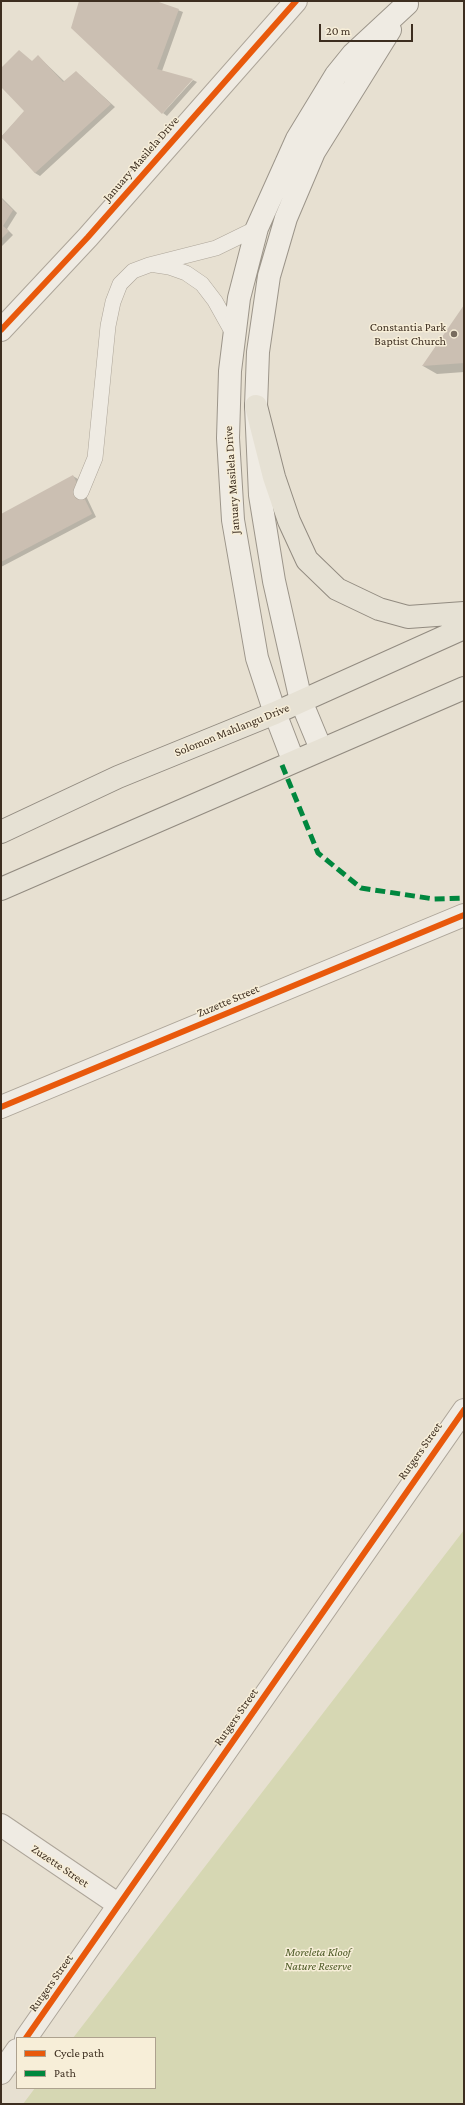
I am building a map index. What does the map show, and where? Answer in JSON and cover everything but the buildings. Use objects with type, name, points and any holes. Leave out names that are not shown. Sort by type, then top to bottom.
[{"type":"main road","points":[[256,406],[274,477],[289,521],[307,560],[337,589],[379,610],[408,617],[464,613]]},
{"type":"main road","name":"Solomon Mahlangu Drive","points":[[1,832],[118,777],[275,713],[464,628]]},
{"type":"main road","points":[[1,889],[293,760],[464,688]]},
{"type":"street","name":"January Masilela Drive","points":[[1,330],[88,237],[296,1]]},
{"type":"street","name":"January Masilela Drive","points":[[293,760],[275,713],[257,658],[251,634],[233,520],[228,438],[234,335],[242,283],[257,228],[297,138],[336,75],[353,54],[409,3]]},
{"type":"street","name":"January Masilela Drive","points":[[321,749],[300,701],[274,581],[260,495],[256,406],[258,352],[269,276],[286,218],[314,152],[409,3]]},
{"type":"street","name":"Zuzette Street","points":[[1,1107],[464,915]]},
{"type":"street","name":"Rutgers Street","points":[[27,2037],[464,1410]]},
{"type":"street","name":"Zuzette Street","points":[[1,1825],[119,1905]]},
{"type":"street","points":[[1,2073],[16,2051]]},
{"type":"lane","points":[[82,492],[95,458],[108,326],[113,302],[120,284],[133,271],[149,265],[216,248],[257,228]]},
{"type":"lane","points":[[149,265],[170,267],[186,273],[202,284],[215,301],[234,335]]},
{"type":"green space","name":"Moreleta Kloof Nature Reserve","points":[[464,1530],[464,2104],[23,2104],[34,2089],[156,2089],[156,2037],[74,2037]]},
{"type":"marked path","points":[[282,765],[318,853],[361,888],[434,899],[464,898]]},
{"type":"cycle path","points":[[1,330],[88,237],[296,1]]},
{"type":"cycle path","points":[[1,1107],[464,915]]},
{"type":"cycle path","points":[[27,2037],[464,1410]]},
{"type":"place","name":"Constantia Park Baptist Church","points":[[454,334]]}]
